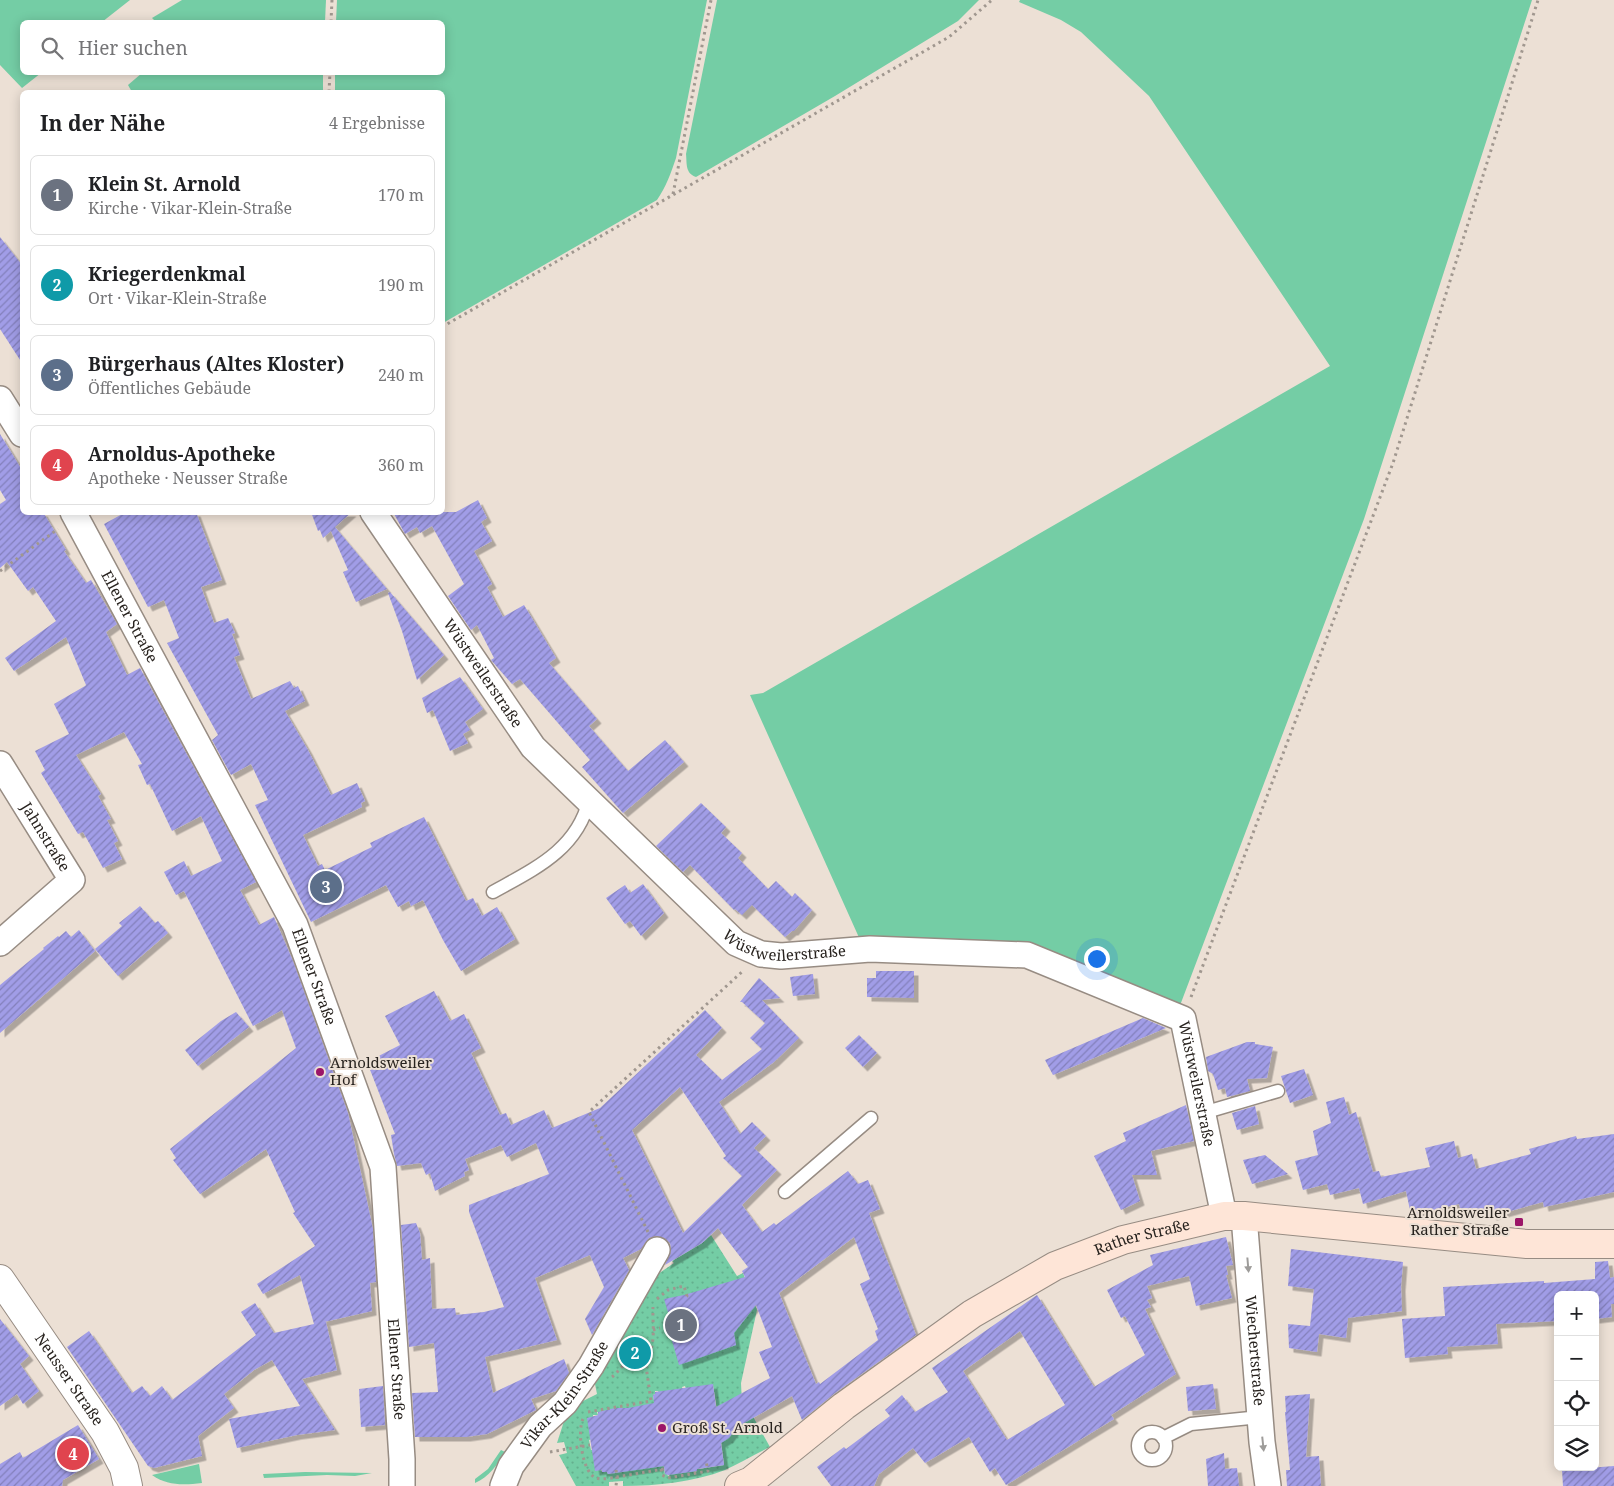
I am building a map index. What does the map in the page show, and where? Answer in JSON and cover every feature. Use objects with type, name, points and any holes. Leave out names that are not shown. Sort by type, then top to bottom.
[{"type":"main road","name":"Rather Straße","points":[[739,1486],[751,1480],[844,1406],[972,1314],[1055,1266],[1123,1240],[1234,1216],[1527,1244],[1614,1244]]},
{"type":"street","points":[[0,399],[20,431]]},
{"type":"street","name":"Ellener Straße","points":[[79,515],[295,925],[383,1168],[402,1459],[402,1486]]},
{"type":"street","name":"Wüstweilerstraße","points":[[375,515],[533,747],[736,943],[761,954],[781,956],[870,949],[1027,955],[1183,1019],[1203,1113],[1234,1216]]},
{"type":"street","name":"Jahnstraße","points":[[0,764],[72,880],[0,943]]},
{"type":"street","name":"Wiechertstraße","points":[[1234,1216],[1268,1486]]},
{"type":"street","name":"Vikar-Klein-Straße","points":[[503,1486],[512,1466],[540,1426],[566,1403],[591,1366],[656,1250]]},
{"type":"street","name":"Neusser Straße","points":[[0,1279],[105,1432],[124,1468],[128,1486]]},
{"type":"lane","points":[[493,892],[552,858],[574,834],[586,813],[589,800]]},
{"type":"lane","points":[[1203,1113],[1278,1091]]},
{"type":"lane","points":[[785,1192],[871,1118]]},
{"type":"lane","points":[[1163,1438],[1191,1424],[1260,1417]]},
{"type":"path","points":[[331,20],[332,0]]},
{"type":"path","points":[[673,195],[711,0]]},
{"type":"path","points":[[445,325],[949,37],[992,0]]},
{"type":"path","points":[[1183,1019],[1393,463],[1538,0]]},
{"type":"path","points":[[329,90],[330,75]]},
{"type":"path","points":[[0,571],[77,515]]},
{"type":"path","points":[[656,1250],[589,1112],[761,954]]},
{"type":"path","points":[[611,1378],[624,1366],[636,1364],[649,1354],[652,1346],[653,1307],[656,1299],[668,1290],[684,1286],[687,1296],[684,1298]]},
{"type":"path","points":[[652,1330],[660,1328]]},
{"type":"path","points":[[645,1358],[652,1401],[589,1411],[585,1414],[580,1424],[585,1465],[589,1473],[596,1478],[617,1477],[663,1469],[662,1475],[668,1478],[708,1471],[706,1461]]},
{"type":"path","points":[[564,1450],[590,1445]]},
{"type":"path","points":[[616,1470],[616,1486]]},
{"type":"green space","points":[[0,0],[130,0],[105,20],[20,20],[20,75],[38,75],[22,88],[0,65]]},
{"type":"green space","points":[[182,0],[326,0],[325,20],[154,20],[152,18]]},
{"type":"green space","points":[[337,0],[707,0],[676,158],[668,180],[657,200],[445,322],[445,90],[335,90],[335,75],[445,75],[445,20],[336,20]]},
{"type":"green space","points":[[717,0],[979,0],[958,21],[835,96],[696,177],[688,171],[686,154]]},
{"type":"green space","points":[[1020,0],[1532,0],[1364,519],[1176,1016],[1027,955],[870,962],[750,695],[763,693],[1330,366],[1149,96],[1081,32],[1061,20],[1019,2]]},
{"type":"green space","points":[[140,75],[323,75],[323,90],[131,90],[128,85]]},
{"type":"green space","points":[[711,1235],[737,1276],[743,1273],[757,1310],[741,1383],[742,1404],[746,1404],[770,1447],[725,1470],[688,1480],[649,1485],[623,1486],[623,1481],[609,1482],[609,1486],[576,1486],[559,1455],[567,1453],[564,1442],[557,1443],[565,1418],[583,1401],[597,1394],[594,1379],[658,1274],[674,1263],[672,1261],[702,1243]],"holes":[[[713,1385],[717,1410],[735,1426],[730,1436],[721,1441],[724,1465],[697,1469],[695,1472],[694,1470],[670,1473],[668,1476],[665,1474],[663,1463],[608,1474],[607,1472],[602,1472],[594,1450],[591,1450],[589,1440],[592,1439],[593,1415],[598,1415],[597,1412],[655,1406],[653,1395],[655,1391],[659,1393],[683,1390],[682,1387],[685,1386],[686,1389]]]},
{"type":"green space","points":[[501,1450],[505,1452],[496,1466],[489,1474],[475,1483],[475,1479],[488,1469]]},
{"type":"green space","points":[[199,1464],[202,1483],[170,1483],[152,1475]]},
{"type":"green space","points":[[305,1472],[372,1473],[355,1476],[327,1475],[264,1478],[263,1474]]},
{"type":"building","points":[[0,237],[20,262],[20,360],[0,329]]},
{"type":"building","points":[[0,434],[20,467],[20,515],[45,515],[66,550],[64,551],[86,583],[91,580],[117,624],[106,632],[127,675],[140,668],[256,882],[240,890],[259,925],[274,917],[293,961],[348,1113],[373,1229],[376,1282],[370,1283],[372,1311],[324,1322],[326,1322],[337,1370],[302,1379],[335,1430],[297,1435],[237,1448],[229,1419],[300,1406],[272,1360],[254,1370],[224,1394],[234,1408],[198,1436],[202,1456],[154,1468],[148,1466],[67,1347],[89,1331],[132,1393],[142,1386],[150,1396],[162,1386],[172,1400],[256,1335],[241,1312],[255,1303],[274,1333],[314,1324],[300,1275],[263,1294],[257,1284],[315,1246],[293,1213],[295,1212],[266,1149],[200,1194],[173,1160],[176,1158],[170,1149],[296,1048],[282,1010],[253,1026],[184,891],[176,895],[164,872],[184,861],[191,876],[222,861],[201,816],[172,831],[150,784],[147,785],[138,765],[142,764],[124,732],[76,755],[101,794],[98,796],[111,819],[107,820],[118,841],[114,843],[122,859],[103,868],[83,832],[78,834],[41,773],[45,770],[35,751],[69,734],[54,704],[86,685],[66,637],[14,671],[5,658],[56,621],[33,587],[28,591],[7,562],[0,568],[0,504],[6,500],[0,490]]},
{"type":"building","points":[[478,500],[487,518],[481,522],[492,541],[474,551],[492,584],[487,587],[503,617],[524,605],[556,658],[549,663],[597,719],[589,726],[628,771],[665,740],[684,762],[623,813],[582,767],[590,760],[520,679],[512,684],[491,660],[494,658],[477,625],[471,630],[448,596],[464,584],[432,526],[420,533],[417,527],[405,534],[395,515],[445,515],[445,512],[456,512]]},
{"type":"building","points":[[120,515],[197,515],[222,580],[201,587],[214,623],[228,618],[235,633],[232,634],[240,655],[234,657],[251,699],[290,681],[294,688],[298,686],[305,701],[285,711],[331,795],[357,783],[365,801],[361,803],[362,807],[303,835],[318,866],[322,864],[325,870],[372,847],[370,843],[424,817],[466,901],[473,898],[482,916],[497,907],[515,939],[461,971],[423,900],[411,906],[409,901],[398,907],[386,885],[311,922],[255,805],[268,800],[251,764],[231,775],[212,740],[218,735],[167,643],[179,638],[164,600],[148,607],[104,524]]},
{"type":"building","points":[[312,515],[349,515],[335,527],[387,589],[356,602],[343,572],[348,570],[331,531],[323,538],[320,530],[318,531]]},
{"type":"building","points":[[390,592],[444,655],[417,680],[388,593]]},
{"type":"building","points":[[460,677],[483,709],[465,722],[470,730],[463,734],[468,743],[450,751],[433,710],[427,713],[422,698]]},
{"type":"building","points":[[701,803],[726,827],[721,833],[742,853],[738,858],[768,889],[776,881],[792,897],[795,893],[812,910],[794,931],[785,937],[752,905],[742,915],[734,910],[690,865],[683,872],[656,846]]},
{"type":"building","points":[[643,884],[664,913],[641,936],[630,921],[625,924],[606,898],[625,885],[630,893]]},
{"type":"building","points":[[140,906],[155,923],[158,921],[168,933],[118,976],[95,949],[122,926],[119,923]]},
{"type":"building","points":[[79,930],[95,951],[0,1033],[0,985],[58,936],[66,931],[71,937]]},
{"type":"building","points":[[876,971],[914,971],[914,998],[867,997],[867,978],[876,978]]},
{"type":"building","points":[[813,974],[815,994],[793,996],[790,977]]},
{"type":"building","points":[[759,978],[780,998],[762,1000],[799,1038],[774,1062],[719,1102],[740,1134],[752,1122],[766,1136],[754,1148],[777,1170],[742,1205],[762,1232],[774,1223],[776,1225],[848,1171],[858,1184],[868,1180],[880,1209],[869,1213],[916,1335],[835,1393],[802,1420],[792,1396],[737,1427],[729,1438],[721,1443],[724,1465],[668,1475],[665,1474],[664,1466],[608,1474],[607,1472],[602,1472],[602,1470],[595,1471],[587,1418],[598,1415],[598,1412],[654,1403],[653,1395],[655,1392],[713,1384],[716,1407],[770,1378],[759,1352],[772,1347],[756,1305],[734,1333],[736,1345],[679,1365],[666,1320],[670,1319],[664,1299],[745,1277],[742,1271],[748,1267],[718,1228],[702,1243],[665,1265],[671,1250],[670,1243],[664,1238],[656,1236],[649,1238],[641,1249],[623,1258],[629,1270],[592,1335],[585,1319],[604,1287],[590,1255],[535,1278],[557,1340],[485,1357],[493,1393],[564,1359],[569,1373],[556,1391],[531,1399],[536,1410],[487,1434],[466,1437],[415,1437],[412,1393],[438,1392],[434,1343],[409,1347],[401,1225],[416,1223],[420,1233],[422,1260],[430,1258],[432,1309],[455,1308],[456,1315],[484,1312],[504,1307],[469,1212],[469,1205],[549,1174],[536,1143],[507,1157],[501,1145],[465,1159],[469,1170],[464,1172],[465,1176],[435,1191],[430,1173],[426,1175],[421,1163],[397,1166],[391,1135],[395,1134],[367,1062],[400,1045],[385,1016],[434,991],[450,1021],[464,1014],[481,1048],[471,1053],[500,1115],[506,1113],[511,1125],[544,1110],[552,1128],[600,1108],[705,1010],[722,1028],[696,1055],[722,1080],[762,1049],[750,1038],[765,1023],[740,1002]],"holes":[[[680,1087],[726,1156],[723,1158],[742,1176],[683,1233],[632,1130]],[[854,1237],[870,1279],[860,1284],[878,1329],[875,1331],[878,1340],[820,1384],[819,1382],[816,1384],[779,1293]]]},
{"type":"building","points":[[236,1012],[249,1027],[198,1066],[185,1050],[221,1021]]},
{"type":"building","points":[[1143,1018],[1166,1028],[1053,1075],[1045,1060]]},
{"type":"building","points":[[859,1035],[877,1053],[863,1067],[845,1048]]},
{"type":"building","points":[[1247,1042],[1255,1042],[1255,1044],[1273,1047],[1267,1078],[1247,1079],[1250,1091],[1227,1097],[1225,1088],[1218,1090],[1213,1074],[1208,1071],[1206,1057]]},
{"type":"building","points":[[1304,1069],[1313,1095],[1290,1103],[1281,1076]]},
{"type":"building","points":[[1344,1097],[1349,1115],[1356,1112],[1373,1172],[1379,1171],[1381,1177],[1430,1167],[1425,1148],[1454,1141],[1458,1158],[1472,1154],[1476,1169],[1531,1154],[1529,1149],[1576,1136],[1577,1139],[1614,1134],[1614,1192],[1544,1207],[1543,1202],[1492,1216],[1490,1209],[1462,1214],[1459,1204],[1411,1215],[1406,1191],[1363,1204],[1359,1188],[1330,1195],[1327,1184],[1303,1190],[1295,1161],[1318,1155],[1313,1131],[1331,1123],[1326,1102]]},
{"type":"building","points":[[1186,1105],[1194,1141],[1151,1151],[1157,1175],[1132,1175],[1140,1201],[1121,1210],[1094,1156],[1126,1141],[1123,1133]]},
{"type":"building","points":[[1255,1106],[1259,1124],[1237,1130],[1232,1113]]},
{"type":"building","points":[[1265,1155],[1288,1174],[1252,1184],[1243,1160]]},
{"type":"building","points":[[1226,1237],[1233,1265],[1226,1266],[1228,1275],[1226,1275],[1232,1298],[1196,1306],[1189,1276],[1147,1286],[1152,1298],[1147,1300],[1151,1307],[1145,1309],[1176,1374],[1111,1415],[1114,1419],[1006,1485],[995,1468],[990,1472],[969,1437],[925,1463],[913,1448],[879,1474],[874,1486],[831,1486],[817,1467],[844,1447],[846,1449],[890,1416],[885,1410],[902,1395],[915,1412],[948,1392],[932,1368],[1037,1295],[1094,1387],[1145,1355],[1125,1316],[1121,1318],[1107,1290],[1153,1265],[1150,1255]],"holes":[[[1020,1331],[1065,1405],[1007,1440],[963,1371]]]},
{"type":"building","points":[[1291,1249],[1403,1262],[1402,1311],[1348,1318],[1346,1338],[1319,1334],[1317,1352],[1289,1348],[1288,1324],[1310,1326],[1314,1289],[1288,1286]]},
{"type":"building","points":[[1608,1261],[1610,1278],[1614,1277],[1614,1304],[1611,1304],[1612,1317],[1599,1319],[1599,1291],[1554,1291],[1554,1321],[1496,1324],[1498,1344],[1447,1347],[1448,1354],[1405,1358],[1402,1319],[1445,1316],[1443,1287],[1595,1279],[1595,1262]]},
{"type":"building","points":[[0,1319],[29,1356],[20,1364],[39,1391],[23,1404],[17,1394],[0,1406]]},
{"type":"building","points":[[1213,1384],[1216,1409],[1188,1411],[1186,1387]]},
{"type":"building","points":[[383,1386],[385,1425],[361,1427],[359,1389]]},
{"type":"building","points":[[1310,1394],[1306,1457],[1319,1456],[1321,1486],[1287,1486],[1286,1470],[1290,1470],[1285,1396]]},
{"type":"building","points":[[78,1425],[99,1459],[63,1480],[62,1486],[0,1486],[0,1464],[20,1452],[23,1458]]},
{"type":"building","points":[[1224,1453],[1225,1469],[1237,1468],[1239,1486],[1208,1486],[1206,1459]]},
{"type":"building","points":[[1614,1466],[1614,1486],[1563,1486],[1562,1471],[1599,1471],[1599,1467]]},
{"type":"place","name":"Bürgerhaus (Altes Kloster)","points":[[326,887]]},
{"type":"place","name":"Arnoldsweiler Hof","points":[[320,1072]]},
{"type":"place","name":"Arnoldsweiler Rather Straße","points":[[1519,1222]]},
{"type":"place","name":"Klein St. Arnold","points":[[681,1325]]},
{"type":"place","name":"Kriegerdenkmal","points":[[635,1353]]},
{"type":"place","name":"Groß St. Arnold","points":[[662,1428]]},
{"type":"place","name":"Arnoldus-Apotheke","points":[[73,1454]]}]
